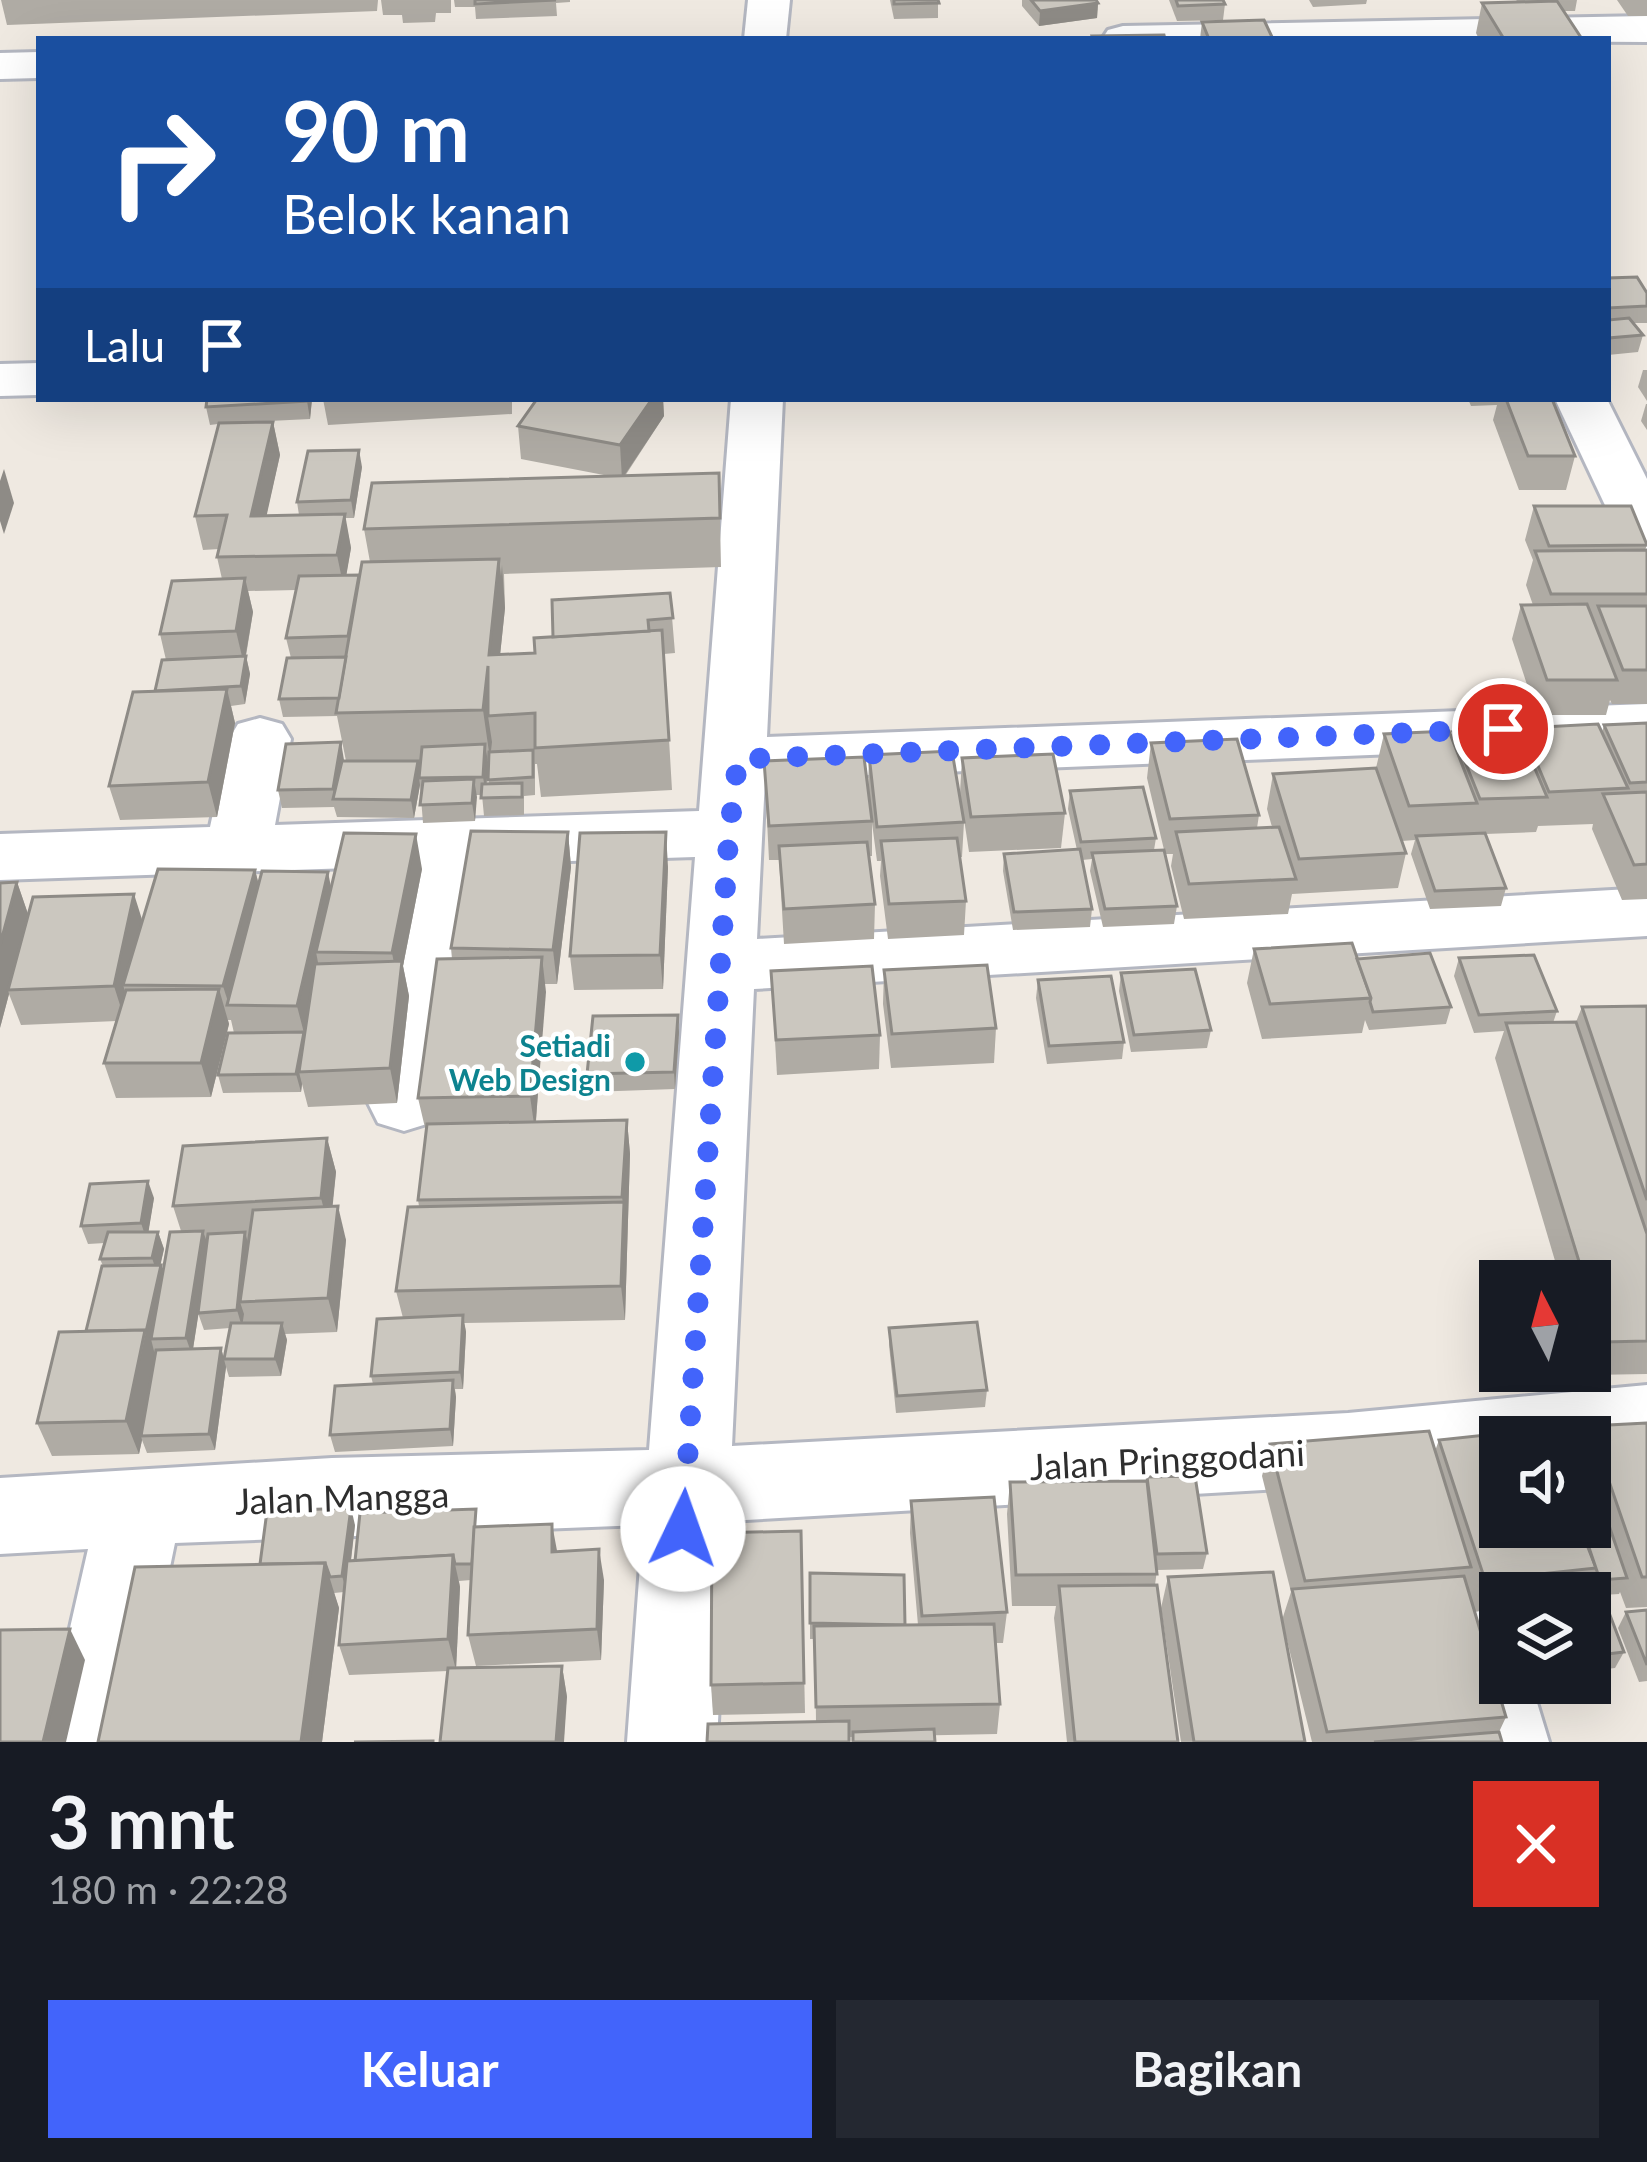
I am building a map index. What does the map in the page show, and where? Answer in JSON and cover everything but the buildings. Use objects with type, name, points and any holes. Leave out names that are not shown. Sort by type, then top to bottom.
[{"type":"street","points":[[765,36],[769,0]]},
{"type":"street","points":[[1280,36],[1647,29]]},
{"type":"street","points":[[0,66],[36,65]]},
{"type":"street","points":[[0,380],[36,379]]},
{"type":"street","points":[[672,1742],[685,1486],[738,759],[757,402]]},
{"type":"street","points":[[1582,402],[1647,535]]},
{"type":"street","points":[[738,759],[1647,724]]},
{"type":"street","points":[[238,850],[260,739]]},
{"type":"street","points":[[0,857],[729,833]]},
{"type":"street","points":[[404,1103],[447,844]]},
{"type":"street","points":[[722,966],[1647,912]]},
{"type":"street","name":"Jalan Pringgodani","points":[[685,1486],[1435,1504],[1647,1421]]},
{"type":"street","name":"Jalan Mangga","points":[[0,1516],[332,1496],[685,1486]]},
{"type":"street","points":[[1435,1504],[1504,1742]]},
{"type":"street","points":[[89,1742],[140,1506]]},
{"type":"place","name":"Setiadi Web Design","points":[[635,1062]]},
{"type":"route","points":[[683,1529],[729,833],[738,759],[1503,729]]}]
